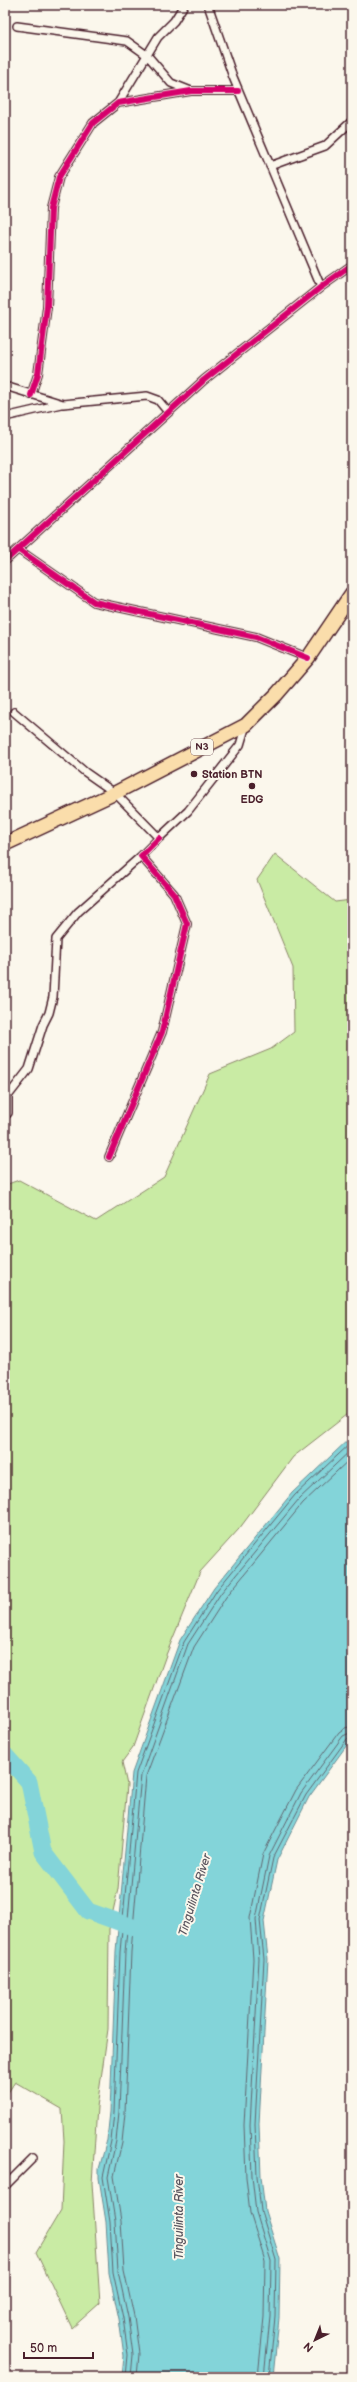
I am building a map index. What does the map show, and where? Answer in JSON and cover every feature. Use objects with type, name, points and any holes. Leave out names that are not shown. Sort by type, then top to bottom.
[{"type":"highway","name":"N3","points":[[5,844],[115,793],[246,725],[276,695],[308,658],[352,593]]},
{"type":"street","points":[[31,394],[39,366],[47,307],[51,208],[60,177],[94,121],[118,103],[148,56],[158,37],[174,21],[184,5]]},
{"type":"street","points":[[208,5],[238,91],[321,287]]},
{"type":"street","points":[[17,26],[127,41],[148,56],[171,83],[191,91]]},
{"type":"street","points":[[118,103],[191,91],[238,91]]},
{"type":"street","points":[[270,166],[325,146],[352,120]]},
{"type":"street","points":[[5,561],[19,550],[75,495],[210,375],[321,287],[352,265]]},
{"type":"street","points":[[5,386],[63,404]]},
{"type":"street","points":[[5,417],[63,404],[147,396],[158,400],[168,412]]},
{"type":"street","points":[[19,550],[94,602],[256,637],[308,658]]},
{"type":"street","points":[[14,712],[85,772],[115,793],[159,838]]},
{"type":"street","points":[[5,1116],[8,1113],[8,1096],[29,1069],[43,1025],[54,997],[56,939],[78,912],[141,856],[188,811],[240,745],[246,725]]},
{"type":"street","points":[[109,1157],[162,1032],[187,924],[174,894],[141,856]]},
{"type":"street","points":[[5,2186],[33,2158]]},
{"type":"green space","points":[[275,854],[335,902],[352,900],[352,1411],[293,1457],[239,1529],[200,1572],[166,1655],[133,1747],[122,1762],[127,1785],[118,1889],[109,1929],[108,2029],[97,2107],[92,2183],[100,2303],[72,2328],[36,2252],[61,2210],[64,2141],[62,2109],[15,2082],[5,2097],[5,1185],[19,1180],[96,1221],[164,1177],[210,1074],[271,1049],[294,1032],[293,968],[257,880]]},
{"type":"water","name":"Tinguilinta River","points":[[352,1436],[352,1738],[309,1797],[277,1860],[264,1921],[268,1959],[259,2124],[261,2176],[265,2211],[280,2259],[279,2318],[273,2377],[122,2377],[124,2356],[119,2319],[109,2273],[106,2222],[99,2169],[107,2140],[110,2112],[116,1951],[132,1773],[180,1640],[214,1588],[292,1493]]},
{"type":"waterway","points":[[5,1755],[29,1782],[43,1852],[88,1911],[141,1930]]},
{"type":"cycle path","points":[[31,395],[38,374],[47,307],[51,208],[59,177],[93,123],[118,103],[191,91],[238,91]]},
{"type":"cycle path","points":[[5,561],[204,380],[321,287],[352,265]]},
{"type":"cycle path","points":[[19,550],[94,602],[256,637],[308,658]]},
{"type":"cycle path","points":[[109,1157],[162,1032],[187,924],[174,894],[141,856],[159,838]]},
{"type":"place","name":"Station BTN","points":[[194,774]]},
{"type":"place","name":"EDG","points":[[252,786]]}]
